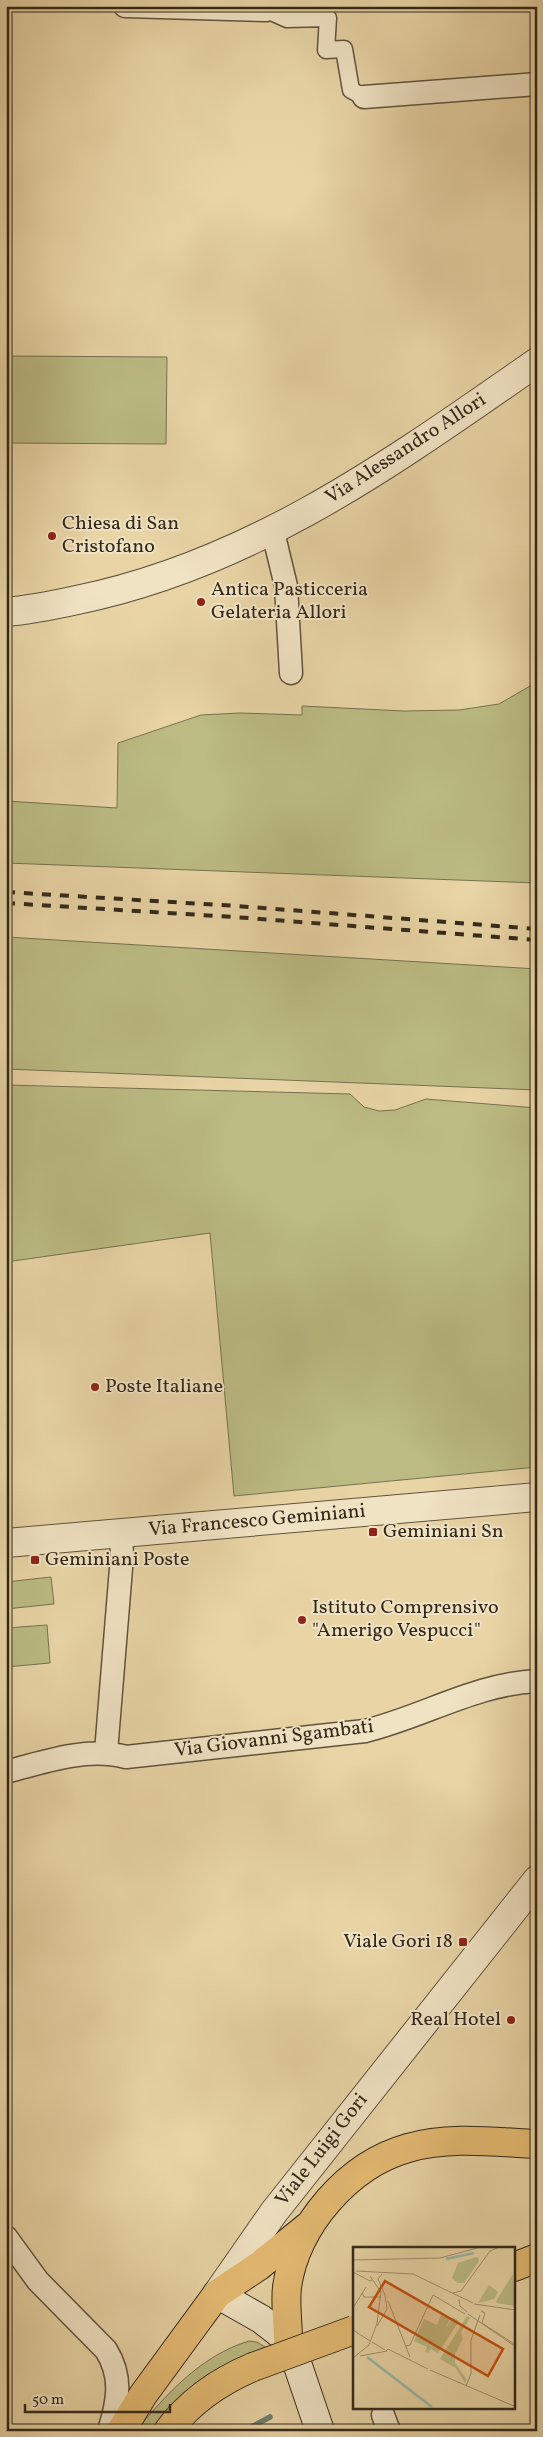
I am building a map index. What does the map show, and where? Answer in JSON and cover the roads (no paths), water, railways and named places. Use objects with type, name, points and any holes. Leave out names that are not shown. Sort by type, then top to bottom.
[{"type":"main road","points":[[292,2352],[287,2287],[297,2256],[314,2221],[326,2204],[353,2177],[392,2153],[408,2148],[438,2143],[501,2142],[537,2144]]},
{"type":"main road","points":[[217,2294],[259,2266],[314,2221]]},
{"type":"main road","points":[[516,2266],[537,2258]]},
{"type":"main road","name":"Viale Luigi Gori","points":[[121,2431],[143,2395],[217,2294]]},
{"type":"main road","points":[[168,2431],[210,2389],[253,2367],[353,2330]]},
{"type":"street","points":[[125,6],[267,8],[287,19],[328,18],[326,50],[344,49],[351,90],[364,97],[536,89]]},
{"type":"street","name":"Via Alessandro Allori","points":[[6,612],[125,589],[226,553],[273,532],[355,485],[537,362]]},
{"type":"street","points":[[273,532],[286,586],[291,672]]},
{"type":"street","name":"Via Francesco Geminiani","points":[[6,1543],[537,1497]]},
{"type":"street","points":[[106,1752],[122,1556],[121,1532]]},
{"type":"street","name":"Via Giovanni Sgambati","points":[[6,1772],[65,1756],[106,1752],[126,1757],[365,1731],[382,1727],[474,1692],[537,1681]]},
{"type":"street","name":"Viale Luigi Gori","points":[[217,2294],[246,2250],[280,2205],[537,1880]]},
{"type":"street","points":[[6,2237],[38,2281],[106,2350],[113,2361],[118,2386],[110,2431]]},
{"type":"street","points":[[217,2294],[261,2319],[292,2352],[320,2431]]},
{"type":"waterway","points":[[244,2431],[270,2417]]},
{"type":"railway","points":[[6,892],[237,906],[537,929]]},
{"type":"railway","points":[[6,903],[234,917],[537,940]]},
{"type":"place","name":"Chiesa di San Cristofano","points":[[52,536]]},
{"type":"place","name":"Antica Pasticceria Gelateria Allori","points":[[201,602]]},
{"type":"place","name":"Poste Italiane","points":[[95,1387]]},
{"type":"place","name":"Geminiani Sn","points":[[373,1532]]},
{"type":"place","name":"Geminiani Poste","points":[[35,1560]]},
{"type":"place","name":"Istituto Comprensivo \"Amerigo Vespucci\"","points":[[302,1620]]},
{"type":"place","name":"Viale Gori 18","points":[[463,1942]]},
{"type":"place","name":"Real Hotel","points":[[511,2020]]}]
